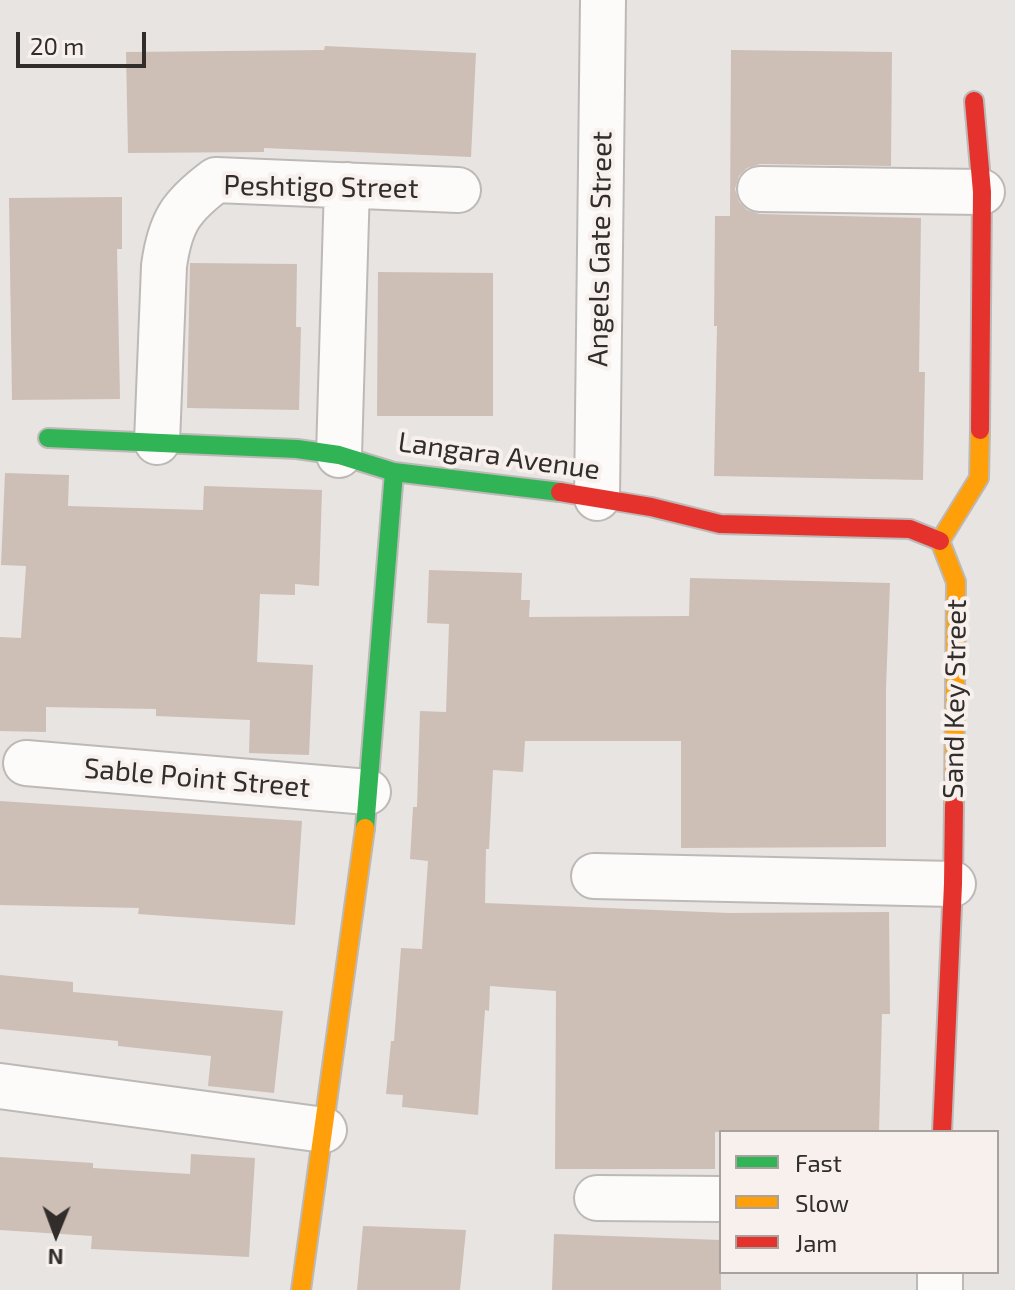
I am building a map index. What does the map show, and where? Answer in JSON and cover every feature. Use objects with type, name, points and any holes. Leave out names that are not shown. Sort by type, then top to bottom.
[{"type":"street","name":"Angels Gate Street","points":[[597,498],[603,0]]},
{"type":"street","points":[[940,541],[979,478],[982,192],[974,101]]},
{"type":"street","name":"Peshtigo Street","points":[[157,442],[165,254],[175,223],[189,200],[216,180],[458,190]]},
{"type":"street","points":[[339,455],[347,185]]},
{"type":"street","points":[[760,189],[982,192]]},
{"type":"street","name":"Langara Avenue","points":[[48,438],[297,449],[339,455],[394,472],[597,498],[720,524],[910,529],[940,541]]},
{"type":"street","points":[[301,1290],[363,857],[394,472]]},
{"type":"street","name":"Sand Key Street","points":[[940,541],[956,582],[953,884],[942,1130]]},
{"type":"street","name":"Sable Point Street","points":[[26,763],[368,792]]},
{"type":"street","points":[[594,876],[953,884]]},
{"type":"street","points":[[0,1086],[324,1130]]},
{"type":"street","points":[[597,1198],[719,1199]]},
{"type":"building","points":[[325,46],[476,53],[471,157],[264,148],[264,152],[128,153],[126,52],[324,50]]},
{"type":"building","points":[[731,50],[892,52],[891,166],[760,164],[747,168],[739,176],[735,189],[739,202],[747,210],[760,214],[921,218],[919,372],[925,372],[923,480],[714,476],[717,326],[714,326],[715,216],[730,216]]},
{"type":"building","points":[[122,197],[122,249],[117,249],[120,399],[12,400],[9,198]]},
{"type":"building","points":[[190,263],[297,264],[296,327],[301,327],[299,410],[187,408]]},
{"type":"building","points":[[378,272],[493,273],[493,416],[377,416]]},
{"type":"building","points":[[5,473],[69,475],[68,506],[203,510],[204,486],[322,490],[319,586],[295,584],[295,595],[260,594],[257,662],[313,665],[309,755],[249,753],[250,720],[156,716],[156,709],[46,707],[46,732],[0,731],[0,637],[21,638],[26,566],[1,565]]},
{"type":"building","points":[[429,570],[522,573],[521,600],[530,600],[529,617],[689,616],[690,578],[890,583],[886,688],[886,847],[681,848],[681,741],[525,741],[523,772],[493,770],[489,849],[486,849],[485,903],[729,913],[889,912],[890,1014],[882,1014],[879,1130],[719,1130],[715,1132],[715,1169],[555,1169],[556,991],[490,986],[489,1011],[485,1010],[478,1115],[402,1107],[403,1095],[386,1094],[391,1041],[394,1041],[401,948],[422,949],[428,861],[410,859],[413,807],[417,807],[420,711],[446,712],[449,624],[427,623]]},
{"type":"building","points":[[0,801],[302,821],[295,925],[138,914],[139,908],[0,905]]},
{"type":"building","points":[[0,975],[73,982],[73,992],[283,1011],[274,1093],[208,1086],[211,1056],[118,1046],[118,1041],[0,1029]]},
{"type":"building","points":[[191,1154],[255,1158],[249,1257],[91,1249],[92,1236],[0,1230],[0,1157],[93,1163],[93,1168],[190,1174]]},
{"type":"building","points":[[363,1226],[466,1230],[460,1290],[357,1290]]},
{"type":"building","points":[[554,1234],[719,1240],[721,1290],[552,1290]]},
{"type":"traffic: fast","points":[[48,438],[297,449],[339,455],[394,472],[560,492]]},
{"type":"traffic: fast","points":[[365,828],[394,472]]},
{"type":"traffic: slow","points":[[954,805],[956,582],[940,541],[979,478],[980,430]]},
{"type":"traffic: slow","points":[[301,1290],[365,828]]},
{"type":"traffic: jam","points":[[974,101],[982,192],[980,430]]},
{"type":"traffic: jam","points":[[560,492],[651,507],[720,524],[910,529],[940,541]]},
{"type":"traffic: jam","points":[[942,1130],[954,805]]}]
